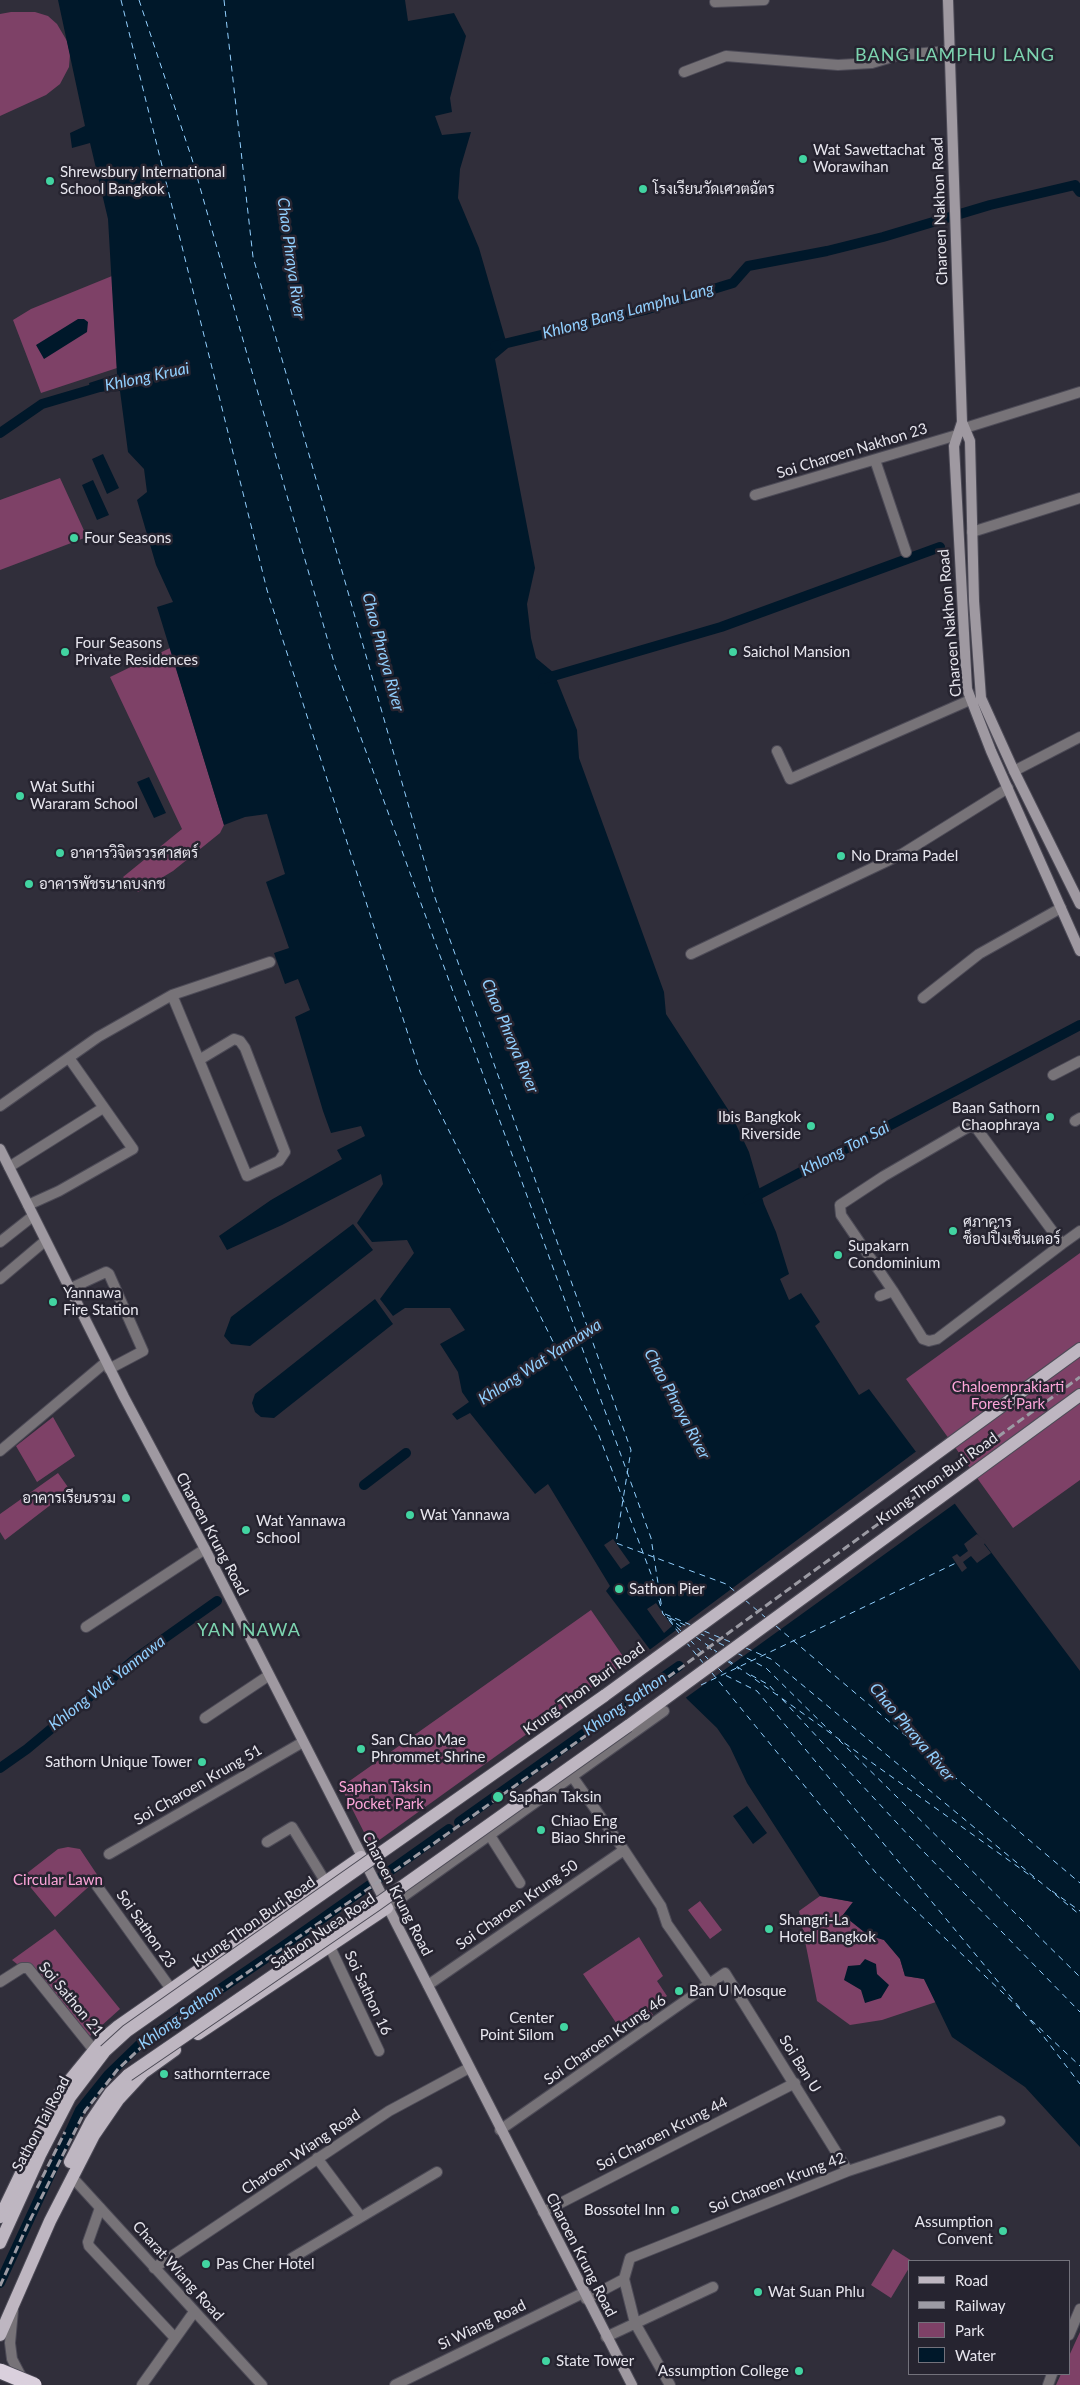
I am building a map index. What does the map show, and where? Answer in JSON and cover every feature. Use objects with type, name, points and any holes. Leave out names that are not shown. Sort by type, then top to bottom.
[{"type":"highway","points":[[0,2371],[34,2385]]},
{"type":"main road","name":"Charoen Nakhon Road","points":[[948,0],[961,428],[954,446],[960,595],[970,700],[1080,951]]},
{"type":"main road","name":"Charoen Nakhon Road","points":[[961,428],[970,441],[974,601],[981,698],[1014,770],[1078,896]]},
{"type":"main road","name":"Charoen Krung Road","points":[[1,1153],[107,1366],[205,1549],[378,1892],[428,1985],[500,2130],[632,2385]]},
{"type":"main road","name":"Krung Thon Buri Road","points":[[99,2050],[604,1696],[1080,1349]]},
{"type":"main road","name":"Krung Thon Buri Road","points":[[128,2075],[376,1905],[628,1726],[1080,1395]]},
{"type":"main road","name":"Sathon Tai Road","points":[[0,2243],[40,2155],[70,2097],[99,2050],[116,2027],[325,1881],[361,1858]]},
{"type":"main road","name":"Sathon Nuea Road","points":[[0,2335],[50,2221],[72,2177],[94,2136],[118,2100],[143,2074],[173,2051],[387,1908]]},
{"type":"main road","name":"Sathon Tai Road","points":[[0,2217],[60,2092],[99,2050]]},
{"type":"main road","name":"Sathon Nuea Road","points":[[50,2221],[70,2164],[91,2121],[110,2093],[128,2075]]},
{"type":"street","points":[[716,2],[764,0]]},
{"type":"street","points":[[684,72],[726,56],[838,65],[872,63],[899,56],[950,51]]},
{"type":"street","name":"Soi Charoen Nakhon 23","points":[[755,495],[875,460],[961,428],[1080,392]]},
{"type":"street","points":[[875,460],[906,552]]},
{"type":"street","points":[[972,532],[1080,498]]},
{"type":"street","points":[[777,751],[790,779],[970,700]]},
{"type":"street","points":[[1014,770],[1080,737]]},
{"type":"street","points":[[691,954],[902,854],[1008,788]]},
{"type":"street","points":[[923,998],[979,954],[1060,908]]},
{"type":"street","points":[[0,1106],[98,1037],[172,995],[270,962]]},
{"type":"street","points":[[172,995],[199,1060],[248,1176],[279,1161],[285,1152],[245,1048],[240,1041],[234,1039],[199,1060]]},
{"type":"street","points":[[28,1205],[59,1191],[133,1149],[69,1058]]},
{"type":"street","points":[[1053,1075],[1080,1061]]},
{"type":"street","points":[[9,1167],[103,1108]]},
{"type":"street","points":[[1062,1244],[977,1129],[970,1126],[884,1176],[840,1205],[841,1215],[923,1339],[929,1341],[937,1339],[1080,1231]]},
{"type":"street","points":[[0,1242],[33,1216]]},
{"type":"street","points":[[0,1280],[45,1241]]},
{"type":"street","points":[[0,1451],[107,1366],[143,1351],[109,1274],[106,1272],[69,1289]]},
{"type":"street","points":[[880,1296],[892,1291]]},
{"type":"street","points":[[86,1627],[205,1549]]},
{"type":"street","points":[[205,1718],[268,1676]]},
{"type":"street","name":"Sathon Nuea Road","points":[[387,1908],[664,1711]]},
{"type":"street","name":"Soi Charoen Krung 51","points":[[109,1854],[303,1742]]},
{"type":"street","points":[[572,1776],[661,1906],[667,1924],[710,1985]]},
{"type":"street","points":[[267,1842],[292,1827],[325,1881]]},
{"type":"street","points":[[489,1834],[520,1883]]},
{"type":"street","name":"Soi Charoen Krung 50","points":[[428,1985],[624,1850]]},
{"type":"street","name":"Soi Sathon 23","points":[[97,1886],[170,1989]]},
{"type":"street","name":"Soi Sathon 16","points":[[330,1947],[379,2051]]},
{"type":"street","name":"Soi Sathon 21","points":[[0,1982],[22,1968],[28,1968],[99,2050]]},
{"type":"street","name":"Soi Charoen Krung 46","points":[[500,2130],[725,1973]]},
{"type":"street","name":"Soi Ban U","points":[[725,1973],[848,2171]]},
{"type":"street","name":"Charoen Wiang Road","points":[[154,2268],[390,2111],[469,2068]]},
{"type":"street","name":"Soi Charoen Krung 44","points":[[543,2212],[794,2083]]},
{"type":"street","name":"Soi Charoen Krung 42","points":[[624,2280],[629,2259],[632,2257],[848,2171],[1000,2121]]},
{"type":"street","points":[[318,2158],[361,2217]]},
{"type":"street","points":[[292,2258],[437,2172]]},
{"type":"street","name":"Charat Wiang Road","points":[[72,2177],[262,2385]]},
{"type":"street","points":[[100,2208],[88,2242],[89,2246],[176,2338]]},
{"type":"street","points":[[624,2280],[635,2323],[670,2385]]},
{"type":"street","name":"Si Wiang Road","points":[[395,2385],[585,2296],[624,2280]]},
{"type":"street","points":[[606,2337],[712,2287]]},
{"type":"street","points":[[14,2304],[10,2343],[12,2359],[27,2385]]},
{"type":"street","points":[[1070,2333],[1080,2309]]},
{"type":"street","points":[[142,2385],[194,2312]]},
{"type":"green space","points":[[35,12],[48,16],[57,24],[67,41],[70,54],[69,67],[60,84],[46,95],[0,116],[0,14]]},
{"type":"green space","points":[[112,276],[117,368],[41,393],[13,320],[31,309]]},
{"type":"green space","points":[[60,478],[87,537],[0,570],[0,500]]},
{"type":"green space","points":[[170,648],[224,825],[220,833],[173,871],[138,892],[123,877],[182,829],[110,677]]},
{"type":"green space","name":"Chaloemprakiarti Forest Park","points":[[1080,1253],[1080,1480],[1013,1528],[906,1379]]},
{"type":"green space","points":[[53,1417],[75,1456],[37,1482],[16,1446]]},
{"type":"green space","points":[[58,1473],[70,1490],[5,1540],[0,1532],[0,1514]]},
{"type":"green space","name":"Saphan Taksin Pocket Park","points":[[591,1610],[627,1662],[371,1846],[341,1787]]},
{"type":"green space","name":"Circular Lawn","points":[[68,1847],[80,1849],[98,1876],[94,1882],[55,1917],[22,1877],[58,1849]]},
{"type":"green space","points":[[820,1896],[853,1902],[843,1915],[868,1935],[884,1940],[900,1959],[905,1976],[924,1979],[936,2002],[882,2020],[850,2025],[817,2001],[799,1911]]},
{"type":"green space","points":[[700,1901],[722,1930],[710,1939],[688,1910]]},
{"type":"green space","points":[[55,1929],[120,2009],[90,2036],[29,1966],[22,1968],[12,1960]]},
{"type":"green space","points":[[639,1937],[663,1976],[657,1981],[667,1996],[649,2009],[653,2015],[623,2033],[583,1974]]},
{"type":"green space","points":[[893,2249],[910,2260],[908,2260],[908,2270],[891,2298],[871,2285]]},
{"type":"green space","points":[[1080,2332],[1080,2385],[1056,2385],[1061,2375],[1070,2375],[1070,2354]]},
{"type":"water","name":"Chao Phraya River","points":[[58,0],[405,0],[408,21],[454,13],[466,36],[450,98],[452,112],[435,116],[442,135],[471,132],[460,169],[458,198],[479,248],[508,348],[495,359],[535,568],[527,604],[531,638],[536,658],[554,673],[577,730],[579,758],[664,992],[666,1014],[731,1114],[749,1152],[764,1204],[776,1232],[789,1274],[780,1279],[789,1300],[801,1293],[820,1322],[815,1326],[859,1395],[869,1389],[1080,1671],[1080,2147],[1025,2087],[952,2037],[924,1979],[905,1976],[900,1959],[884,1940],[868,1935],[843,1915],[853,1902],[820,1896],[747,1783],[730,1747],[717,1728],[687,1699],[606,1591],[610,1586],[548,1484],[535,1494],[470,1413],[457,1420],[452,1414],[469,1402],[462,1392],[458,1372],[440,1344],[465,1330],[450,1308],[405,1308],[393,1316],[380,1299],[414,1253],[407,1240],[372,1242],[357,1223],[383,1184],[381,1174],[282,1225],[227,1250],[219,1236],[271,1200],[342,1159],[337,1150],[365,1136],[361,1126],[331,1133],[295,1017],[310,1010],[298,979],[285,984],[274,953],[289,948],[266,882],[285,874],[267,814],[245,817],[224,825],[157,607],[173,602],[156,565],[137,500],[147,492],[144,469],[128,452],[120,391],[91,392],[89,383],[117,374],[108,219],[90,143],[72,148],[70,133],[85,126]]},
{"type":"water","points":[[78,319],[84,319],[88,322],[87,332],[44,359],[36,345]]},
{"type":"water","points":[[103,454],[119,488],[107,494],[92,459]]},
{"type":"water","points":[[93,480],[109,515],[97,520],[82,485]]},
{"type":"water","points":[[149,777],[166,813],[154,818],[137,782]]},
{"type":"water","points":[[353,1224],[373,1250],[250,1346],[231,1344],[224,1336],[231,1317]]},
{"type":"water","points":[[375,1299],[393,1324],[274,1418],[261,1417],[255,1412],[252,1403],[255,1394]]},
{"type":"water","points":[[747,1806],[767,1833],[753,1844],[733,1816]]},
{"type":"water","points":[[865,1959],[876,1964],[877,1974],[889,1985],[881,1998],[865,2003],[861,1990],[844,1980],[848,1966],[860,1965]]},
{"type":"pier","points":[[918,1450],[957,1502],[684,1699],[648,1651]]},
{"type":"pier","points":[[977,1534],[987,1542],[984,1544],[991,1553],[977,1563],[971,1556],[963,1562],[967,1568],[962,1572],[952,1557],[957,1554],[960,1557],[968,1551],[964,1544]]},
{"type":"pier","points":[[613,1539],[630,1563],[621,1569],[604,1545]]},
{"type":"pier","points":[[656,1603],[672,1626],[664,1633],[647,1609]]},
{"type":"waterway","name":"Khlong Bang Lamphu Lang","points":[[495,346],[645,310],[733,283],[748,266],[827,251],[883,237],[990,205],[1075,185],[1080,192]]},
{"type":"waterway","name":"Khlong Kruai","points":[[0,433],[42,404],[103,386]]},
{"type":"waterway","points":[[543,679],[721,627],[940,547]]},
{"type":"waterway","name":"Khlong Ton Sai","points":[[748,1200],[1080,1025]]},
{"type":"waterway","name":"Khlong Wat Yannawa","points":[[364,1485],[406,1453]]},
{"type":"waterway","name":"Khlong Wat Yannawa","points":[[0,1768],[27,1749],[135,1659],[217,1601]]},
{"type":"waterway","name":"Khlong Sathon","points":[[459,1822],[679,1666]]},
{"type":"waterway","name":"Khlong Sathon","points":[[0,2283],[80,2110],[108,2075],[141,2043],[285,1945],[449,1829]]},
{"type":"ferry route","points":[[121,0],[267,590],[420,1072],[598,1433],[651,1574],[663,1614],[682,1632]]},
{"type":"ferry route","points":[[139,0],[192,159],[335,666],[651,1538],[662,1609]]},
{"type":"ferry route","points":[[224,0],[253,257],[433,892],[631,1450],[616,1543],[726,1584],[737,1593]]},
{"type":"ferry route","points":[[701,1685],[956,1563]]},
{"type":"ferry route","points":[[745,1600],[765,1617]]},
{"type":"ferry route","points":[[665,1614],[691,1625]]},
{"type":"ferry route","points":[[667,1617],[684,1629]]},
{"type":"ferry route","points":[[670,1618],[689,1627]]},
{"type":"ferry route","points":[[669,1620],[679,1633]]},
{"type":"ferry route","points":[[776,1626],[1080,1883]]},
{"type":"ferry route","points":[[704,1631],[733,1643]]},
{"type":"ferry route","points":[[699,1633],[727,1647]]},
{"type":"ferry route","points":[[696,1637],[717,1652]]},
{"type":"ferry route","points":[[690,1640],[708,1659]]},
{"type":"ferry route","points":[[686,1642],[704,1664]]},
{"type":"ferry route","points":[[707,1646],[716,1653]]},
{"type":"ferry route","points":[[746,1648],[771,1659],[1080,1915]]},
{"type":"ferry route","points":[[737,1653],[766,1668],[832,1733]]},
{"type":"ferry route","points":[[728,1660],[1035,1879]]},
{"type":"ferry route","points":[[727,1661],[739,1669]]},
{"type":"ferry route","points":[[718,1668],[725,1675],[757,1691],[1044,2037],[1080,2084]]},
{"type":"ferry route","points":[[712,1673],[876,1873],[1021,2010]]},
{"type":"ferry route","points":[[751,1675],[769,1685],[778,1695]]},
{"type":"ferry route","points":[[782,1699],[923,1851],[1080,2012]]},
{"type":"ferry route","points":[[839,1740],[1080,1977]]},
{"type":"ferry route","points":[[1052,1891],[1080,1911]]},
{"type":"ferry route","points":[[1031,2020],[1080,2066]]},
{"type":"railway","points":[[0,2286],[27,2226],[85,2111],[118,2069],[147,2042],[433,1844],[653,1688],[1080,1377]]},
{"type":"railway","points":[[37,2188],[65,2132]]},
{"type":"place","name":"Wat Sawettachat Worawihan","points":[[803,159]]},
{"type":"place","name":"Shrewsbury International School Bangkok","points":[[50,181]]},
{"type":"place","name":"โรงเรียนวัดเศวตฉัตร","points":[[643,189]]},
{"type":"place","name":"Four Seasons","points":[[74,538]]},
{"type":"place","name":"Four Seasons Private Residences","points":[[65,652]]},
{"type":"place","name":"Saichol Mansion","points":[[733,652]]},
{"type":"place","name":"Wat Suthi Wararam School","points":[[20,796]]},
{"type":"place","name":"อาคารวิจิตรวรศาสตร์","points":[[60,853]]},
{"type":"place","name":"No Drama Padel","points":[[841,856]]},
{"type":"place","name":"อาคารพัชรนาถบงกช","points":[[29,884]]},
{"type":"place","name":"Baan Sathorn Chaophraya","points":[[1050,1117]]},
{"type":"place","name":"Ibis Bangkok Riverside","points":[[811,1126]]},
{"type":"place","name":"ศุภาคาร ช็อปปิ้งเซ็นเตอร์","points":[[953,1231]]},
{"type":"place","name":"Supakarn Condominium","points":[[838,1255]]},
{"type":"place","name":"Yannawa Fire Station","points":[[53,1302]]},
{"type":"place","name":"อาคารเรียนรวม","points":[[126,1498]]},
{"type":"place","name":"Wat Yannawa","points":[[410,1515]]},
{"type":"place","name":"Wat Yannawa School","points":[[246,1530]]},
{"type":"place","name":"Sathon Pier","points":[[619,1589]]},
{"type":"place","name":"San Chao Mae Phrommet Shrine","points":[[361,1749]]},
{"type":"place","name":"Sathorn Unique Tower","points":[[202,1762]]},
{"type":"place","name":"Saphan Taksin","points":[[498,1797]]},
{"type":"place","name":"Chiao Eng Biao Shrine","points":[[541,1830]]},
{"type":"place","name":"Shangri-La Hotel Bangkok","points":[[769,1929]]},
{"type":"place","name":"Ban U Mosque","points":[[679,1991]]},
{"type":"place","name":"Center Point Silom","points":[[564,2027]]},
{"type":"place","name":"sathornterrace","points":[[164,2074]]},
{"type":"place","name":"Bossotel Inn","points":[[675,2210]]},
{"type":"place","name":"Assumption Convent","points":[[1003,2231]]},
{"type":"place","name":"Pas Cher Hotel","points":[[206,2264]]},
{"type":"place","name":"Wat Suan Phlu","points":[[758,2292]]},
{"type":"place","name":"State Tower","points":[[546,2361]]},
{"type":"place","name":"Assumption College","points":[[799,2371]]},
{"type":"district","name":"BANG LAMPHU LANG","points":[[955,55]]},
{"type":"district","name":"YAN NAWA","points":[[249,1630]]}]
